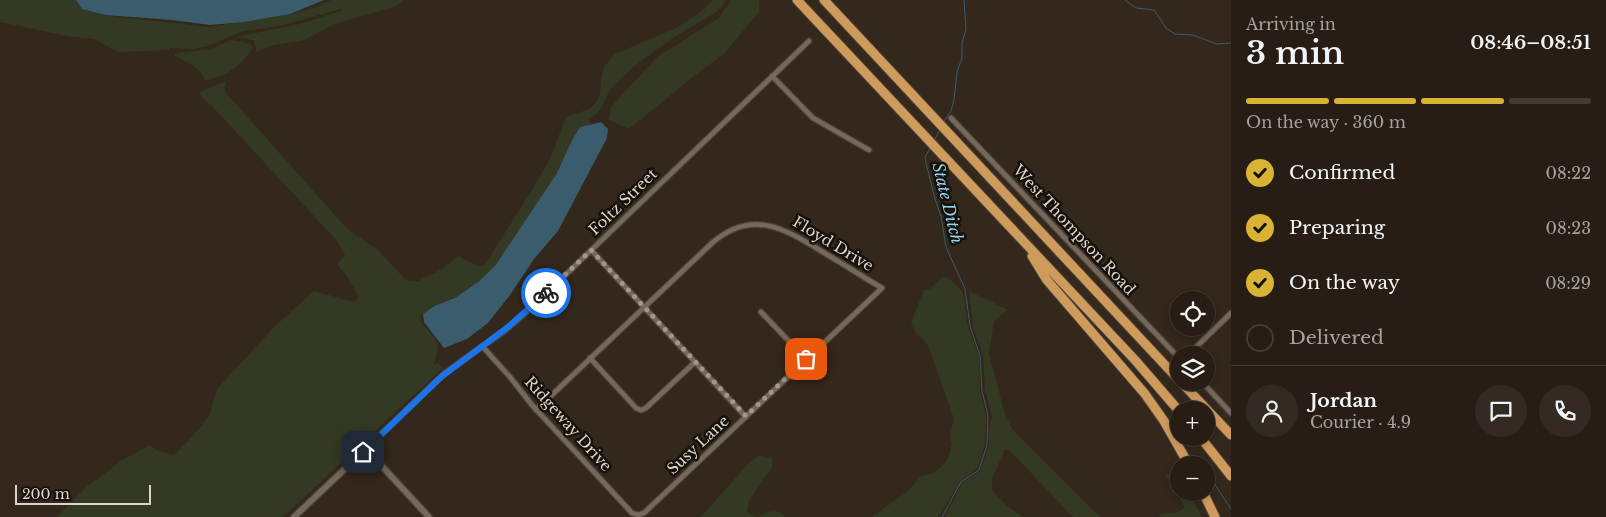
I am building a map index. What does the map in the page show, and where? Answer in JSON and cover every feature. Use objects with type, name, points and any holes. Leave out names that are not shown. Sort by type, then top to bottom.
[{"type":"highway","points":[[797,0],[1135,360],[1171,401]]},
{"type":"highway","points":[[824,0],[1170,370]]},
{"type":"highway","points":[[1022,239],[1046,279],[1155,407],[1184,456]]},
{"type":"highway","points":[[1190,391],[1231,435]]},
{"type":"highway","points":[[1220,423],[1231,442]]},
{"type":"highway","points":[[1207,446],[1231,476]]},
{"type":"highway","points":[[1207,501],[1215,517]]},
{"type":"street","name":"Foltz Street","points":[[294,517],[441,377],[521,316],[809,41]]},
{"type":"street","points":[[772,76],[813,118],[869,150]]},
{"type":"street","name":"West Thompson Road","points":[[952,118],[1170,348]]},
{"type":"street","name":"Floyd Drive","points":[[536,410],[722,236],[743,226],[779,227],[795,234],[882,288]]},
{"type":"street","points":[[591,250],[746,416]]},
{"type":"street","name":"Susy Lane","points":[[638,515],[644,513],[882,288]]},
{"type":"street","points":[[761,312],[806,359]]},
{"type":"street","points":[[1197,346],[1231,313]]},
{"type":"street","name":"Ridgeway Drive","points":[[482,346],[536,410],[632,513],[638,515]]},
{"type":"street","points":[[590,358],[636,408],[641,410],[646,408],[695,362]]},
{"type":"street","points":[[1210,391],[1231,413]]},
{"type":"street","points":[[366,449],[429,517]]},
{"type":"green space","points":[[0,0],[76,0],[82,9],[104,15],[209,27],[290,14],[311,9],[331,0],[404,0],[394,7],[337,23],[302,41],[274,45],[256,52],[253,40],[236,37],[300,24],[343,10],[280,26],[243,31],[208,46],[193,49],[169,48],[169,50],[118,52],[94,39],[67,36],[0,22]]},
{"type":"green space","points":[[713,0],[727,0],[713,14],[650,54],[611,88],[601,108],[588,119],[591,124],[580,127],[557,173],[495,266],[478,282],[455,298],[434,306],[423,314],[421,313],[421,322],[436,340],[438,348],[434,365],[438,363],[443,368],[283,517],[57,517],[85,488],[124,459],[150,445],[156,450],[174,455],[209,416],[217,389],[275,326],[314,291],[354,302],[359,297],[347,276],[337,264],[345,255],[337,241],[212,106],[201,97],[200,92],[228,80],[225,86],[226,93],[342,223],[354,234],[377,249],[406,280],[418,281],[442,269],[458,256],[478,265],[485,264],[550,159],[564,122],[569,116],[589,109],[596,103],[600,94],[604,67],[615,54],[676,28],[699,13]]},
{"type":"green space","points":[[731,0],[759,0],[759,12],[724,54],[629,129],[609,120],[611,107],[657,57],[719,18]]},
{"type":"green space","points":[[231,40],[248,43],[252,46],[252,49],[243,61],[232,70],[205,81],[196,68],[173,54],[212,49]]},
{"type":"green space","points":[[943,276],[951,280],[963,292],[968,327],[979,356],[980,391],[986,416],[985,445],[978,468],[960,482],[938,517],[872,517],[908,491],[921,476],[931,474],[941,467],[948,458],[952,445],[950,435],[954,419],[929,348],[925,341],[916,334],[911,323],[924,290],[930,289]]},
{"type":"green space","points":[[969,291],[1008,310],[994,321],[989,353],[1004,411],[1012,429],[1100,517],[1073,517],[1011,452],[1005,449],[992,479],[992,490],[1005,504],[1023,517],[945,517],[962,483],[980,471],[989,445],[989,429],[992,417],[985,390],[983,356],[973,327]]},
{"type":"green space","points":[[759,455],[773,459],[771,470],[750,499],[747,511],[751,515],[758,517],[701,517],[747,465]]},
{"type":"green space","points":[[1170,473],[1170,482],[1165,475]]},
{"type":"green space","points":[[1182,501],[1193,501],[1202,517],[1159,517],[1161,514],[1178,512],[1184,507]]},
{"type":"green space","points":[[776,511],[785,517],[758,517]]},
{"type":"water","points":[[76,0],[324,0],[290,14],[244,22],[210,25],[105,15],[82,9]]},
{"type":"water","points":[[601,122],[608,129],[607,138],[558,231],[534,259],[510,295],[488,323],[467,339],[444,348],[424,322],[423,314],[434,306],[455,298],[478,282],[495,266],[557,173],[580,127]]},
{"type":"waterway","name":"State Ditch","points":[[944,121],[951,111],[957,72],[962,58],[962,43],[966,29],[964,0]]},
{"type":"waterway","name":"State Ditch","points":[[1125,0],[1136,8],[1154,10],[1166,28],[1175,34],[1193,35],[1217,44],[1231,43]]},
{"type":"waterway","name":"State Ditch","points":[[934,141],[940,129]]},
{"type":"waterway","name":"State Ditch","points":[[931,147],[925,157],[926,163],[941,216],[946,247],[965,289],[970,326],[980,356],[982,391],[988,416],[987,445],[979,470],[961,482],[942,517]]},
{"type":"waterway","points":[[1215,485],[1231,509]]},
{"type":"way so far","points":[[546,293],[591,250],[746,416],[806,359]]},
{"type":"route","points":[[363,452],[441,377],[508,327],[546,293]]}]
